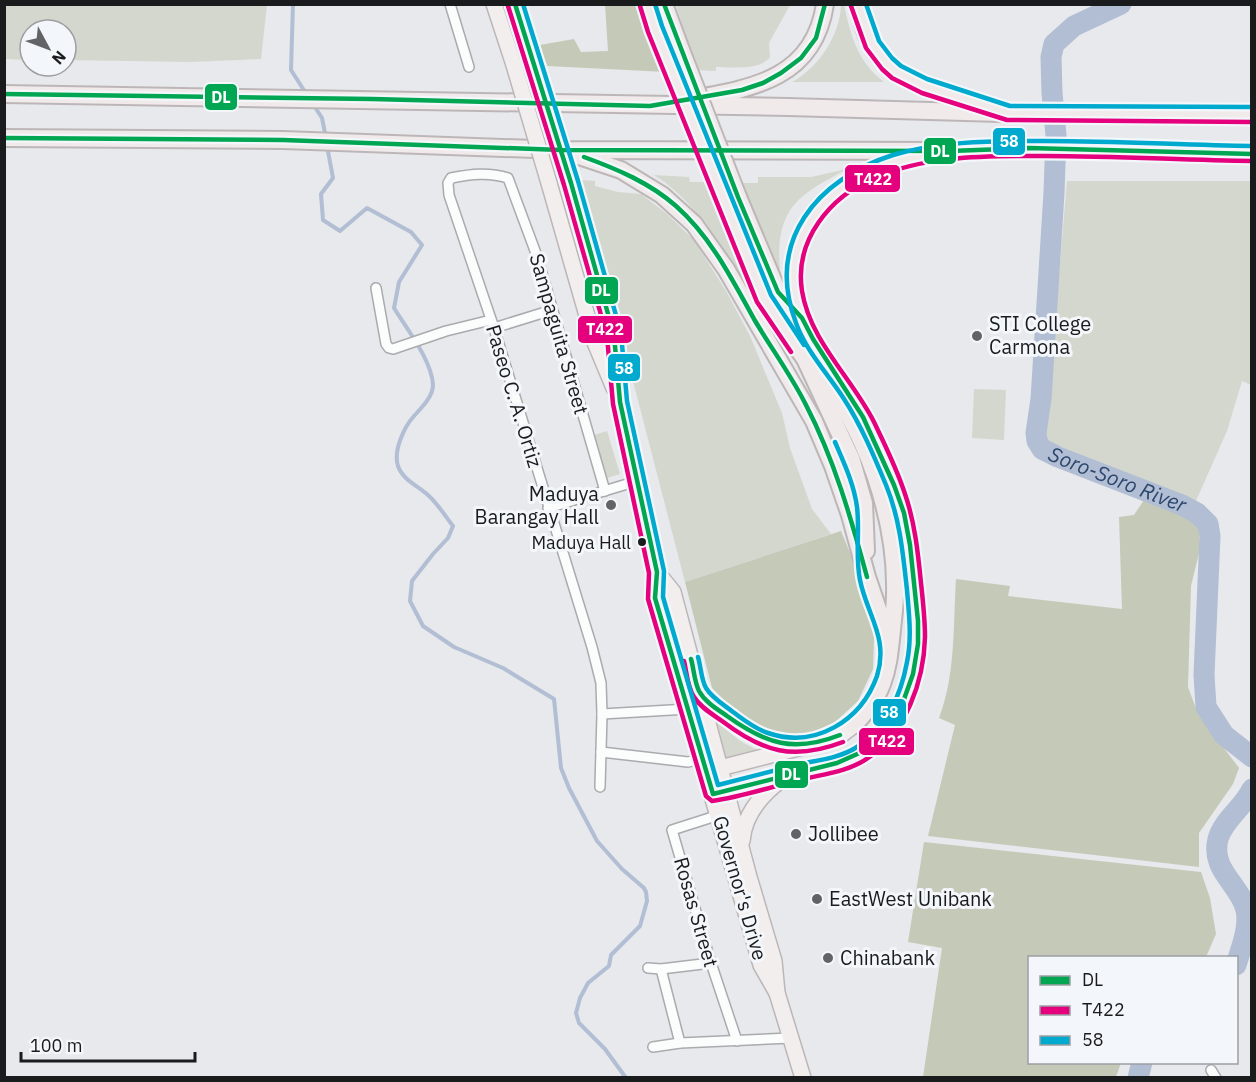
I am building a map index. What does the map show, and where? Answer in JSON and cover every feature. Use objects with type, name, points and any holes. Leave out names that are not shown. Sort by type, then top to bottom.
[{"type":"highway","name":"Governor's Drive","points":[[494,4],[594,340],[620,402]]},
{"type":"highway","name":"Governor's Drive","points":[[515,4],[571,183],[614,335],[620,402],[657,572],[655,598],[688,709],[741,846],[774,961],[777,993],[802,1077]]},
{"type":"highway","points":[[647,4],[664,52],[730,197],[778,292],[802,318],[863,417],[894,485],[907,530],[918,621],[918,644],[908,689],[897,714],[874,743],[855,756],[837,763],[720,793]]},
{"type":"highway","points":[[664,4],[764,299],[805,359],[829,385],[850,416],[881,494],[894,572],[895,594],[888,663],[883,682],[870,707],[854,725],[832,738],[806,747],[710,766]]},
{"type":"highway","points":[[650,106],[742,90],[763,83],[781,73],[801,58],[816,38],[825,4]]},
{"type":"highway","points":[[858,4],[871,44],[891,69],[917,83],[1009,113]]},
{"type":"highway","points":[[4,94],[372,99],[1009,113],[1251,115]]},
{"type":"highway","points":[[4,138],[282,140],[561,150],[950,151],[1077,148],[1251,154]]},
{"type":"highway","points":[[561,150],[621,170],[643,182],[678,208],[709,244],[726,269],[810,413],[833,466],[850,515],[867,577],[890,644]]},
{"type":"highway","points":[[802,318],[796,291],[796,251],[804,227],[822,204],[840,188],[867,173],[896,162],[950,151]]},
{"type":"highway","points":[[805,359],[850,458],[862,494],[867,577]]},
{"type":"highway","name":"Governor's Drive","points":[[657,572],[673,591],[700,693],[710,766]]},
{"type":"highway","points":[[700,693],[731,720],[760,738],[776,744],[806,747]]},
{"type":"highway","points":[[741,846],[744,827],[751,811],[763,795],[786,776]]},
{"type":"highway","name":"Governor's Drive","points":[[720,793],[719,815],[761,965],[777,993]]},
{"type":"street","points":[[450,4],[469,67]]},
{"type":"street","name":"Paseo C. A. Ortiz","points":[[508,178],[476,173],[451,178],[448,183],[449,195],[493,324],[592,647],[601,683],[600,787]]},
{"type":"street","name":"Sampaguita Street","points":[[508,178],[537,256],[605,491]]},
{"type":"street","points":[[376,288],[386,344],[393,349],[429,336],[552,310]]},
{"type":"street","points":[[548,508],[637,481]]},
{"type":"street","points":[[602,714],[688,709]]},
{"type":"street","points":[[601,752],[710,766]]},
{"type":"street","name":"Rosas Street","points":[[719,815],[672,830],[711,963],[737,1041]]},
{"type":"street","points":[[648,968],[661,969],[711,963]]},
{"type":"street","points":[[661,969],[680,1043]]},
{"type":"street","points":[[653,1047],[680,1043],[791,1038]]},
{"type":"shaded area","points":[[5,4],[267,4],[261,59],[191,62],[78,60],[78,18],[18,18],[18,60],[5,59]]},
{"type":"shaded area","points":[[676,5],[790,5],[769,43],[770,57],[752,66],[716,67],[716,71],[696,70]]},
{"type":"shaded area","points":[[841,5],[844,5],[849,27],[861,57],[884,82],[792,82],[819,60],[826,50],[837,28]]},
{"type":"shaded area","points":[[847,169],[811,190],[791,208],[780,242],[781,281],[740,183],[758,183],[758,177],[811,177]]},
{"type":"shaded area","points":[[654,175],[689,177],[690,182],[709,182],[752,301],[711,232],[685,200]]},
{"type":"shaded area","points":[[581,180],[595,181],[595,186],[618,192],[641,194],[667,214],[694,240],[726,291],[750,336],[782,413],[790,448],[812,509],[831,534],[685,582]]},
{"type":"shaded area","points":[[1067,181],[1251,181],[1251,385],[1242,381],[1227,431],[1195,503],[1060,450],[1045,441]]},
{"type":"shaded area","points":[[974,389],[1006,390],[1004,440],[972,438]]},
{"type":"shaded area","points":[[607,431],[620,474],[604,479],[591,436]]},
{"type":"shaded area","points":[[712,718],[740,741],[763,753],[723,762]]},
{"type":"green space","points":[[605,5],[637,5],[640,17],[652,44],[655,44],[666,72],[547,66],[540,45],[574,39],[581,52],[608,51]]},
{"type":"green space","points":[[1144,500],[1173,510],[1199,527],[1200,549],[1191,586],[1188,687],[1198,714],[1239,768],[1233,784],[1199,833],[1199,867],[928,836],[955,725],[939,718],[951,667],[956,579],[1010,586],[1008,596],[1122,609],[1119,517],[1134,515]]},
{"type":"green space","points":[[841,531],[871,604],[874,639],[873,669],[858,701],[835,722],[806,735],[777,737],[735,711],[712,688],[685,582]]},
{"type":"green space","points":[[924,842],[1201,872],[1210,898],[1216,934],[1206,956],[1028,956],[1028,1064],[1121,1064],[1116,1077],[923,1077],[942,948],[908,942]]},
{"type":"waterway","points":[[293,4],[291,70],[307,95]]},
{"type":"waterway","name":"Soro-Soro River","points":[[1121,4],[1074,26],[1054,44],[1051,57],[1056,135],[1054,193],[1037,441],[1042,449],[1058,457],[1182,505],[1197,513],[1208,524],[1210,536],[1204,675],[1206,707],[1224,735],[1252,757]]},
{"type":"waterway","points":[[313,104],[322,118],[326,138]]},
{"type":"waterway","points":[[327,146],[333,178],[321,194],[323,220],[340,231],[367,208],[411,232],[422,245],[399,282],[394,308],[424,356],[433,385],[429,398],[403,433],[398,446],[397,460],[404,476],[431,498],[453,526],[448,538],[412,581],[410,601],[423,626],[454,647],[503,668],[554,699],[561,768],[569,788],[597,841],[646,892],[647,901],[640,926],[611,955],[609,966],[588,983],[580,998],[576,1013],[579,1023],[605,1049],[626,1078]]},
{"type":"waterway","name":"Soro-Soro River","points":[[1238,958],[1246,930],[1246,910],[1238,892],[1218,860],[1217,850],[1218,839],[1224,826],[1252,789]]},
{"type":"waterway","name":"Soro-Soro River","points":[[1138,1078],[1142,1064]]},
{"type":"transit line","name":"DL","points":[[515,4],[571,183],[614,335],[620,402],[657,572],[655,598],[713,794],[837,763],[864,751],[888,728],[903,702],[913,674],[918,644],[918,621],[910,545],[904,513],[894,485],[863,417],[802,318],[778,292],[738,197],[664,4]]},
{"type":"transit line","name":"58","points":[[523,4],[578,181],[621,333],[627,401],[664,571],[663,597],[718,785],[837,756],[857,747],[876,731],[891,710],[901,687],[909,653],[907,590],[900,537],[891,498],[856,419],[800,333],[788,293],[787,266],[793,240],[804,217],[821,197],[841,180],[866,166],[893,155],[944,145],[996,141],[1058,141],[1252,146]]},
{"type":"transit line","name":"58","points":[[655,4],[771,295],[804,345]]},
{"type":"transit line","name":"DL","points":[[4,94],[372,99],[650,106],[742,90],[763,83],[781,73],[801,58],[816,38],[825,4]]},
{"type":"transit line","name":"58","points":[[866,4],[879,41],[901,66],[927,79],[1010,106],[1252,107]]},
{"type":"transit line","name":"T422","points":[[508,6],[564,185],[607,336],[613,404],[649,573],[648,599],[706,796],[712,801],[835,772],[860,763],[881,747],[893,734],[910,704],[921,671],[925,637],[924,610],[914,527],[902,485],[874,422],[822,343],[806,309],[801,272],[804,254],[818,222],[843,196],[874,178],[911,166],[950,159],[990,156],[1057,156],[1252,161]]},
{"type":"transit line","name":"T422","points":[[640,6],[648,32],[757,302],[791,352]]},
{"type":"transit line","name":"T422","points":[[851,6],[866,48],[892,78],[922,93],[1007,120],[1252,122]]},
{"type":"transit line","name":"DL","points":[[4,138],[283,140],[561,150],[950,151],[1029,148],[1252,154]]},
{"type":"transit line","name":"DL","points":[[584,157],[621,172],[655,190],[676,206],[710,245],[794,383],[816,425],[841,489],[867,577]]},
{"type":"transit line","name":"58","points":[[698,657],[704,684],[715,698],[754,727],[786,737],[819,734],[834,727],[848,718],[870,692],[880,662],[879,638],[860,580],[856,498],[835,442]]},
{"type":"transit line","name":"DL","points":[[691,659],[697,687],[704,699],[741,726],[781,743],[808,744],[840,735]]},
{"type":"transit line","name":"T422","points":[[684,661],[690,688],[697,701],[710,713],[751,740],[779,750],[794,752],[825,748],[843,742]]},
{"type":"place","name":"STI College Carmona","points":[[977,336]]},
{"type":"place","name":"Maduya Barangay Hall","points":[[611,505]]},
{"type":"place","name":"Maduya Hall","points":[[642,542]]},
{"type":"place","name":"Jollibee","points":[[796,834]]},
{"type":"place","name":"EastWest Unibank","points":[[817,899]]},
{"type":"place","name":"Chinabank","points":[[828,958]]}]
